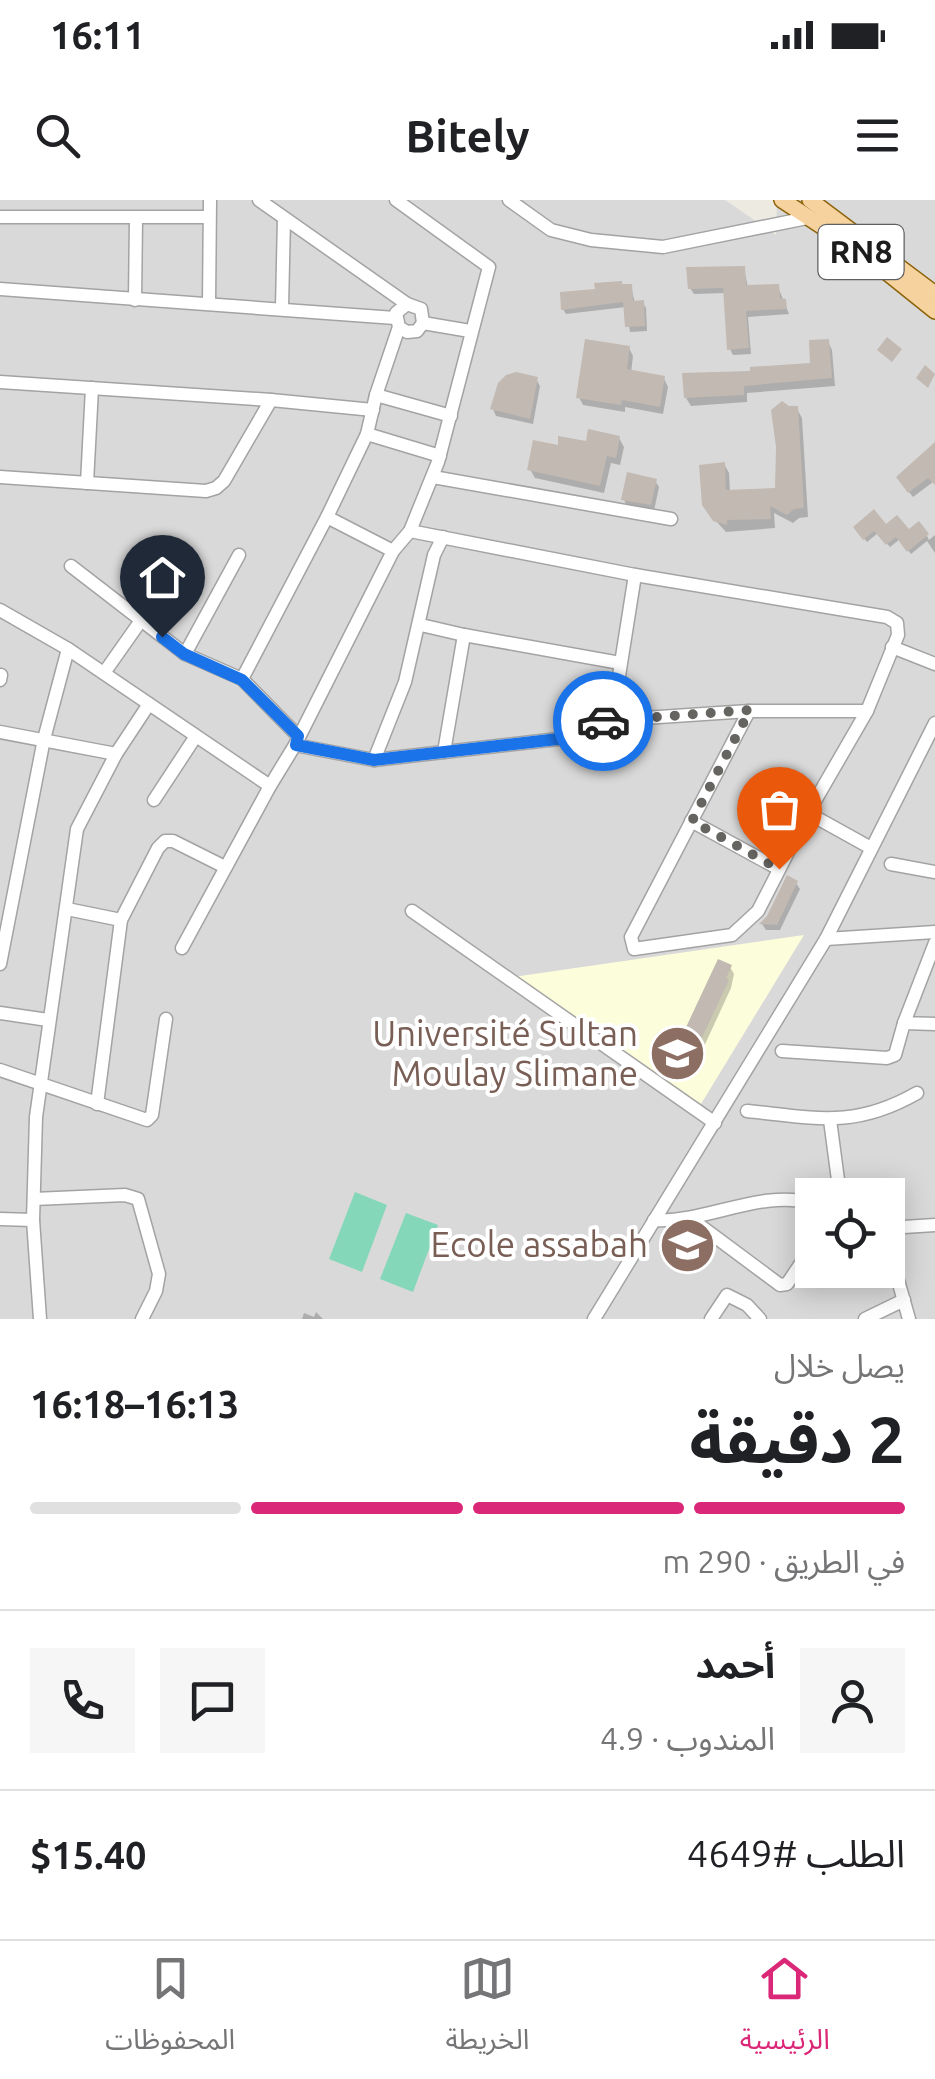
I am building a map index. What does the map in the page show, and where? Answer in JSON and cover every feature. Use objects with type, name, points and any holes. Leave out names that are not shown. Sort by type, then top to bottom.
[{"type":"main road","name":"RN8","points":[[782,200],[864,254],[935,310]]},
{"type":"main road","name":"RN8","points":[[810,200],[935,294]]},
{"type":"street","points":[[209,302],[210,200]]},
{"type":"street","points":[[260,200],[407,304],[421,308],[423,323]]},
{"type":"street","points":[[182,948],[297,740],[394,551],[410,532],[440,456],[489,267],[396,200]]},
{"type":"street","points":[[510,200],[551,230],[592,240],[663,247],[807,218]]},
{"type":"street","points":[[0,217],[209,217]]},
{"type":"street","points":[[282,307],[284,218]]},
{"type":"street","points":[[134,300],[136,219]]},
{"type":"street","points":[[0,289],[282,307],[397,323],[412,332],[423,323],[470,331]]},
{"type":"street","points":[[242,680],[367,434],[398,308],[407,304]]},
{"type":"street","points":[[0,382],[372,410]]},
{"type":"street","points":[[88,483],[92,388]]},
{"type":"street","points":[[376,396],[451,416]]},
{"type":"street","points":[[0,478],[206,491],[224,480],[271,400]]},
{"type":"street","points":[[367,434],[440,456]]},
{"type":"street","points":[[432,476],[671,519]]},
{"type":"street","points":[[327,517],[394,551]]},
{"type":"street","points":[[410,532],[887,618],[897,623],[868,711],[808,813],[758,912],[732,935],[634,949],[631,937],[750,710]]},
{"type":"street","points":[[374,760],[405,682],[434,555],[443,537]]},
{"type":"street","points":[[184,654],[240,555]]},
{"type":"street","points":[[71,566],[184,654],[242,680],[297,740],[374,760],[558,739],[584,722],[750,710],[868,711]]},
{"type":"street","points":[[612,720],[635,575]]},
{"type":"street","points":[[104,673],[161,592]]},
{"type":"street","points":[[0,610],[68,649],[270,786]]},
{"type":"street","points":[[421,625],[620,663]]},
{"type":"street","points":[[444,752],[464,635]]},
{"type":"street","points":[[892,647],[935,664]]},
{"type":"street","points":[[0,964],[44,740],[68,649]]},
{"type":"street","points":[[40,1319],[32,1220],[39,1082],[77,829],[116,754],[149,704]]},
{"type":"street","points":[[594,1319],[826,939],[935,723]]},
{"type":"street","points":[[0,732],[116,754]]},
{"type":"street","points":[[154,800],[196,736]]},
{"type":"street","points":[[808,813],[871,848]]},
{"type":"street","points":[[692,821],[779,869]]},
{"type":"street","points":[[96,1104],[121,920],[165,840],[225,867]]},
{"type":"street","points":[[891,864],[935,872]]},
{"type":"street","points":[[67,909],[121,920]]},
{"type":"street","points":[[412,910],[715,1122]]},
{"type":"street","points":[[826,939],[935,932]]},
{"type":"street","points":[[782,1051],[887,1058],[895,1055],[935,943]]},
{"type":"street","points":[[0,1014],[48,1020]]},
{"type":"street","points":[[0,1070],[146,1120],[152,1116],[166,1019]]},
{"type":"street","points":[[904,1023],[935,1024]]},
{"type":"street","points":[[747,1111],[830,1120],[862,1118],[916,1093]]},
{"type":"street","points":[[830,1120],[838,1178]]},
{"type":"street","points":[[34,1199],[125,1194],[138,1199],[159,1274],[156,1291],[142,1319]]},
{"type":"street","points":[[654,1220],[690,1218],[778,1199],[795,1201]]},
{"type":"street","points":[[690,1218],[780,1285],[787,1284],[795,1272]]},
{"type":"street","points":[[0,1219],[32,1220]]},
{"type":"street","points":[[905,1227],[935,1225]]},
{"type":"street","points":[[919,1226],[935,1234]]},
{"type":"street","points":[[900,1288],[909,1319]]},
{"type":"street","points":[[711,1319],[727,1295],[747,1305],[760,1319]]},
{"type":"street","points":[[865,1319],[904,1300]]},
{"type":"shaded area","points":[[0,200],[725,200],[776,235],[777,200],[935,200],[935,1319],[0,1319]]},
{"type":"shaded area","name":"Université Sultan Moulay Slimane","points":[[804,935],[701,1104],[500,979]]},
{"type":"green space","points":[[355,1192],[387,1205],[362,1272],[329,1259]]},
{"type":"green space","points":[[406,1213],[438,1225],[413,1292],[380,1279]]},
{"type":"building","points":[[745,266],[746,285],[779,284],[780,298],[786,299],[787,309],[746,311],[749,348],[727,350],[723,288],[688,289],[686,267]]},
{"type":"building","points":[[594,283],[632,284],[633,301],[644,300],[645,326],[625,327],[623,302],[561,310],[560,292],[595,289]]},
{"type":"building","points":[[887,337],[902,349],[892,362],[877,350]]},
{"type":"building","points":[[585,339],[630,346],[627,369],[665,376],[660,407],[576,398]]},
{"type":"building","points":[[829,339],[832,378],[744,386],[744,395],[684,398],[682,373],[750,371],[750,367],[810,363],[809,340]]},
{"type":"building","points":[[925,365],[935,374],[928,388],[916,378]]},
{"type":"building","points":[[516,372],[538,377],[530,419],[490,409],[498,383]]},
{"type":"building","points":[[782,401],[798,406],[804,508],[787,515],[770,506],[771,519],[727,520],[727,525],[713,521],[702,505],[699,465],[725,462],[726,490],[775,488],[776,447],[771,410]]},
{"type":"building","points":[[588,429],[620,436],[616,458],[607,456],[600,486],[527,470],[533,440],[558,445],[558,436],[586,441]]},
{"type":"building","points":[[935,442],[935,485],[928,478],[908,493],[896,477]]},
{"type":"building","points":[[627,472],[657,479],[651,505],[621,500]]},
{"type":"building","points":[[874,509],[886,524],[897,515],[909,529],[919,521],[929,534],[907,552],[896,537],[886,545],[874,531],[863,540],[853,527]]},
{"type":"building","points":[[787,875],[798,881],[777,925],[759,924],[767,916]]},
{"type":"building","points":[[718,959],[732,965],[726,978],[729,980],[697,1048],[680,1040]]},
{"type":"way so far","points":[[603,721],[750,710],[692,821],[779,869]]},
{"type":"place","name":"Université Sultan Moulay Slimane","points":[[677,1054]]},
{"type":"place","name":"Ecole assabah","points":[[687,1245]]},
{"type":"route","points":[[162,637],[184,654],[242,680],[298,736],[296,745],[374,760],[558,739],[584,722],[603,721]]}]
